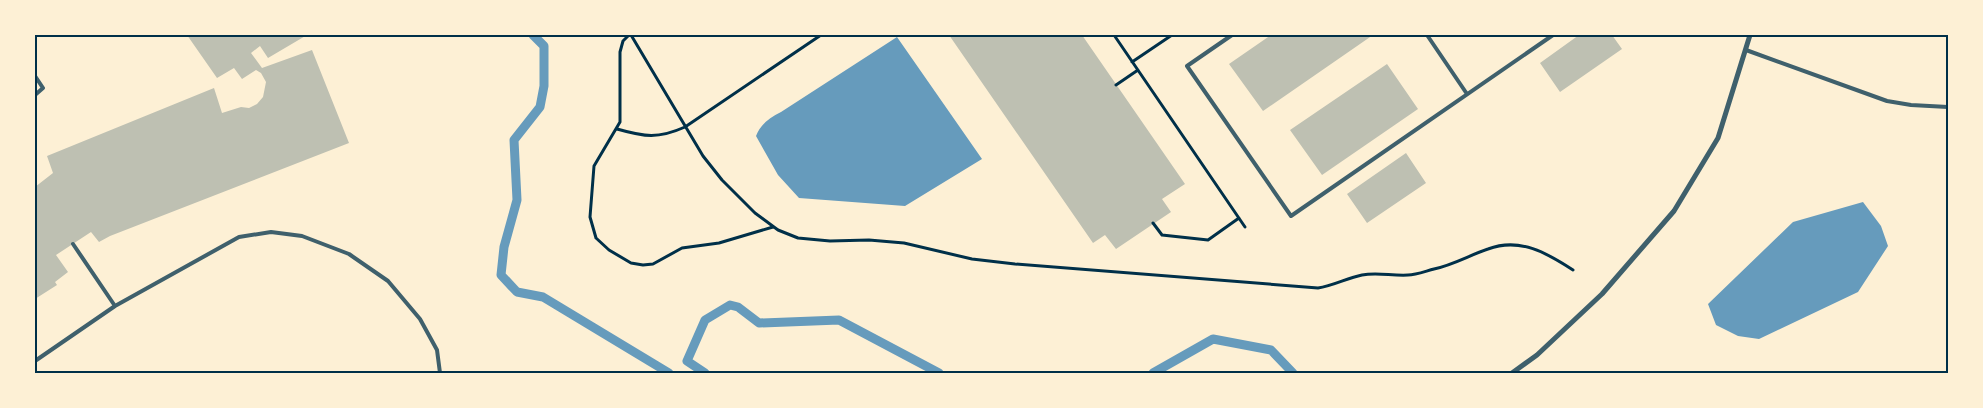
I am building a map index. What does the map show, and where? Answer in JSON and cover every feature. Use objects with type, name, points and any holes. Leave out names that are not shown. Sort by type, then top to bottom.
[{"type":"street","points":[[1512,373],[1537,355],[1602,294],[1674,211],[1718,138],[1750,35]]},
{"type":"lane","points":[[1232,35],[1187,66],[1292,216],[1553,35]]},
{"type":"lane","points":[[1426,35],[1467,94]]},
{"type":"lane","points":[[1746,50],[1886,101],[1911,105],[1948,107]]},
{"type":"lane","points":[[35,76],[43,88],[35,95]]},
{"type":"lane","points":[[35,361],[115,306],[239,237],[270,232],[302,236],[349,254],[388,281],[420,319],[437,350],[440,373]]},
{"type":"lane","points":[[73,244],[115,306]]},
{"type":"path","points":[[773,227],[719,243],[682,248],[653,264],[643,265],[631,263],[609,250],[596,238],[590,217],[591,182],[594,166],[620,122],[620,52],[624,41],[630,35],[703,156],[722,180],[755,213],[773,227],[798,238],[904,243],[964,257],[998,262],[1318,288],[1361,275],[1375,273],[1409,275],[1428,271],[1490,248],[1511,244],[1531,247],[1553,257],[1573,270]]},
{"type":"path","points":[[617,129],[635,134],[668,135],[685,127],[821,35]]},
{"type":"path","points":[[1114,35],[1245,227]]},
{"type":"path","points":[[1132,62],[1172,35]]},
{"type":"path","points":[[1116,85],[1138,70]]},
{"type":"path","points":[[1153,223],[1162,235],[1208,240],[1239,218]]},
{"type":"water","points":[[897,37],[982,159],[905,206],[799,198],[778,175],[756,136],[758,132],[773,117]]},
{"type":"water","points":[[1863,202],[1881,226],[1888,246],[1858,292],[1759,339],[1738,336],[1716,325],[1708,304],[1793,222]]},
{"type":"building","points":[[187,35],[307,35],[268,58],[260,46],[251,53],[262,68],[312,50],[349,143],[110,236],[99,242],[91,232],[56,255],[68,272],[55,282],[57,285],[35,299],[35,187],[53,173],[47,156],[214,88],[222,113],[241,107],[249,108],[257,104],[263,97],[266,82],[261,73],[256,70],[242,79],[234,68],[217,78]]},
{"type":"building","points":[[949,35],[1082,35],[1185,184],[1162,199],[1171,212],[1116,249],[1105,235],[1093,243]]},
{"type":"building","points":[[1271,35],[1373,35],[1263,111],[1229,64]]},
{"type":"building","points":[[1579,35],[1612,35],[1622,49],[1560,92],[1540,63]]},
{"type":"building","points":[[1387,64],[1418,109],[1322,175],[1290,130]]},
{"type":"building","points":[[1406,153],[1426,183],[1367,223],[1347,194]]},
{"type":"waterway","points":[[533,35],[544,46],[544,86],[540,107],[514,140],[517,200],[504,247],[501,275],[517,292],[543,297],[669,373]]},
{"type":"waterway","points":[[705,373],[687,361],[705,320],[730,305],[738,307],[759,323],[839,320],[939,373]]},
{"type":"waterway","points":[[1153,373],[1213,339],[1271,350],[1293,373]]}]
